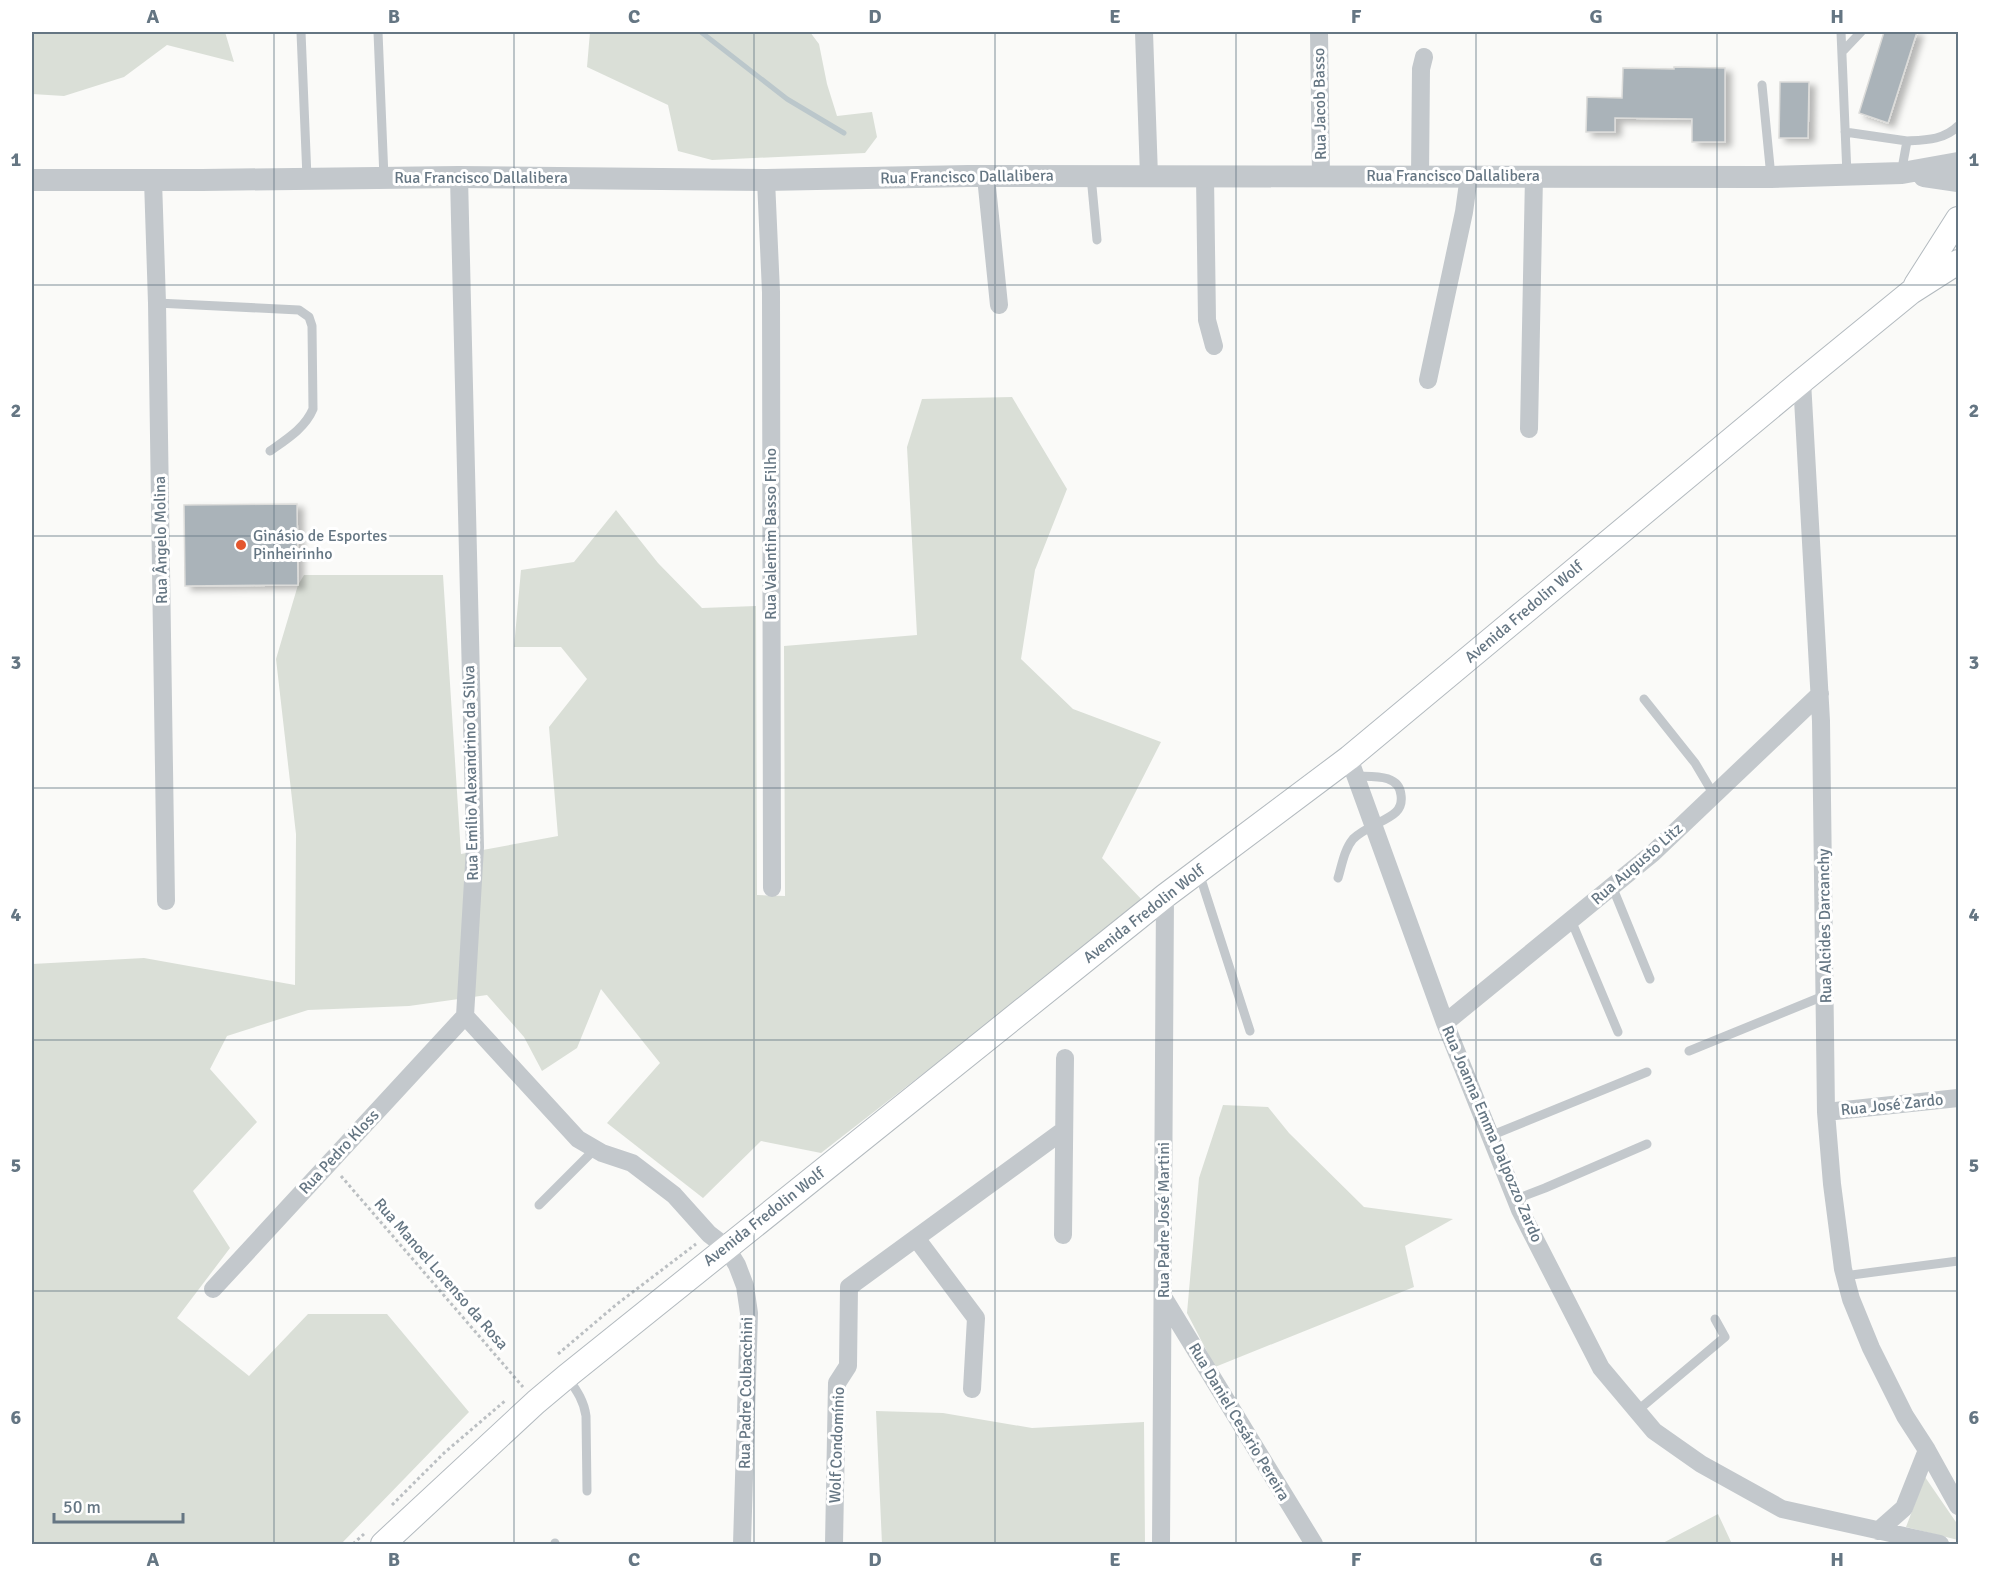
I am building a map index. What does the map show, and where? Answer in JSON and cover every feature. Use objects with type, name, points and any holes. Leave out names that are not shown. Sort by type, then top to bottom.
[{"type":"main road","name":"Avenida Fredolin Wolf","points":[[1911,292],[1959,219]]},
{"type":"main road","name":"Avenida Fredolin Wolf","points":[[383,1545],[536,1402],[567,1376],[1165,896],[1198,871],[1352,767],[1802,381],[1911,292],[1959,262]]},
{"type":"street","points":[[1144,32],[1149,176]]},
{"type":"street","name":"Rua Jacob Basso","points":[[1319,32],[1321,176]]},
{"type":"street","points":[[1420,176],[1421,69],[1424,57]]},
{"type":"street","name":"Rua Francisco Dallalibera","points":[[32,180],[459,177],[766,180],[1091,176],[1771,177],[1847,175],[1959,163]]},
{"type":"street","name":"Rua Francisco Dallalibera","points":[[1903,168],[1959,181]]},
{"type":"street","points":[[1205,176],[1207,320],[1214,346]]},
{"type":"street","points":[[1428,380],[1464,212],[1469,176]]},
{"type":"street","points":[[1529,429],[1534,176]]},
{"type":"street","name":"Rua Emílio Alexandrino da Silva","points":[[459,177],[475,847],[465,1016]]},
{"type":"street","points":[[986,177],[999,305]]},
{"type":"street","name":"Rua Ângelo Molina","points":[[153,180],[166,901]]},
{"type":"street","name":"Rua Valentim Basso Filho","points":[[766,180],[771,292],[772,888]]},
{"type":"street","name":"Rua Alcides Darcanchy","points":[[1802,381],[1820,694],[1826,1112],[1832,1184],[1844,1276],[1871,1348],[1905,1416],[1959,1506]]},
{"type":"street","name":"Rua Augusto Litz","points":[[1446,1023],[1653,853],[1820,694]]},
{"type":"street","name":"Rua Joanna Emma Dalpozzo Zardo","points":[[1352,767],[1446,1023],[1516,1199],[1601,1368],[1654,1431],[1701,1464],[1782,1509],[1940,1545]]},
{"type":"street","name":"Rua Padre José Martini","points":[[1161,1545],[1165,896]]},
{"type":"street","points":[[465,1016],[578,1139],[595,1149],[632,1163],[674,1195],[709,1234],[726,1247]]},
{"type":"street","name":"Rua Pedro Kloss","points":[[213,1289],[465,1016]]},
{"type":"street","points":[[1063,1235],[1065,1058]]},
{"type":"street","name":"Rua José Zardo","points":[[1826,1112],[1959,1098]]},
{"type":"street","name":"Wolf Condomínio","points":[[834,1545],[837,1383],[848,1366],[849,1287],[1064,1130]]},
{"type":"street","points":[[916,1238],[976,1318],[972,1389]]},
{"type":"street","name":"Rua Padre Colbacchini","points":[[726,1247],[737,1265],[745,1286],[749,1313],[742,1545]]},
{"type":"street","name":"Rua Daniel Cesário Pereira","points":[[1164,1299],[1314,1545]]},
{"type":"street","points":[[1878,1532],[1904,1508],[1927,1450]]},
{"type":"lane","points":[[301,32],[307,178]]},
{"type":"lane","points":[[378,32],[384,178]]},
{"type":"lane","points":[[1841,32],[1847,175]]},
{"type":"lane","points":[[1842,52],[1861,32]]},
{"type":"lane","points":[[1762,85],[1771,177]]},
{"type":"lane","points":[[1845,132],[1907,141],[1940,137],[1959,126]]},
{"type":"lane","points":[[1903,168],[1907,141]]},
{"type":"lane","points":[[1091,176],[1098,240]]},
{"type":"lane","points":[[157,303],[299,310],[309,317],[312,326],[313,408],[309,418],[300,428],[270,451]]},
{"type":"lane","points":[[1644,699],[1695,763],[1714,795]]},
{"type":"lane","points":[[1338,878],[1346,849],[1354,839],[1373,824],[1395,814],[1402,804],[1401,792],[1394,782],[1352,767]]},
{"type":"lane","points":[[1198,871],[1250,1031]]},
{"type":"lane","points":[[1612,886],[1650,979]]},
{"type":"lane","points":[[1571,920],[1618,1032]]},
{"type":"lane","points":[[1689,1051],[1826,995]]},
{"type":"lane","points":[[1490,1136],[1647,1072]]},
{"type":"lane","points":[[1516,1199],[1647,1144]]},
{"type":"lane","points":[[540,1205],[595,1149]]},
{"type":"lane","points":[[1844,1276],[1959,1261]]},
{"type":"lane","points":[[1636,1411],[1725,1337],[1715,1319]]},
{"type":"lane","points":[[567,1376],[579,1393],[586,1416],[587,1491]]},
{"type":"path","name":"Rua Manoel Lorenso da Rosa","points":[[329,1162],[536,1402]]},
{"type":"shaded area","points":[[32,32],[225,32],[234,62],[167,45],[124,77],[64,96],[32,94]]},
{"type":"shaded area","points":[[590,32],[810,32],[819,44],[827,84],[837,116],[872,112],[877,137],[865,153],[712,160],[678,151],[668,105],[587,67]]},
{"type":"shaded area","points":[[1012,397],[1067,489],[1035,570],[1021,659],[1073,709],[1161,742],[1102,858],[1144,902],[821,1153],[761,1141],[703,1198],[607,1123],[660,1063],[601,989],[577,1048],[542,1071],[524,1037],[487,995],[409,1006],[308,1010],[227,1036],[210,1069],[257,1122],[193,1191],[230,1248],[177,1318],[249,1376],[308,1314],[387,1314],[469,1412],[341,1544],[32,1544],[32,964],[144,958],[295,985],[296,834],[276,659],[298,585],[304,575],[443,575],[461,854],[558,836],[549,727],[587,679],[561,647],[514,647],[521,570],[574,562],[616,510],[658,563],[702,608],[756,606],[757,895],[785,896],[784,646],[917,635],[907,447],[922,399]]},
{"type":"shaded area","points":[[1223,1105],[1268,1107],[1289,1133],[1364,1207],[1453,1219],[1405,1246],[1414,1287],[1215,1367],[1187,1313],[1199,1178]]},
{"type":"shaded area","points":[[876,1411],[943,1413],[1032,1428],[1144,1422],[1145,1544],[882,1544]]},
{"type":"shaded area","points":[[1925,1477],[1958,1525],[1958,1540],[1906,1527]]},
{"type":"shaded area","points":[[1718,1514],[1732,1544],[1661,1544]]},
{"type":"building","points":[[1884,32],[1917,32],[1888,123],[1859,113]]},
{"type":"building","points":[[1674,67],[1725,68],[1725,142],[1692,142],[1692,119],[1615,118],[1615,132],[1586,132],[1587,97],[1622,98],[1623,68],[1674,69]]},
{"type":"building","points":[[1780,82],[1809,82],[1808,138],[1779,138]]},
{"type":"building","name":"Ginásio de Esportes Pinheirinho","points":[[297,504],[298,585],[185,586],[184,505]]},
{"type":"waterway","points":[[701,32],[787,99],[844,133]]},
{"type":"place","name":"Ginásio de Esportes Pinheirinho","points":[[241,545]]}]
